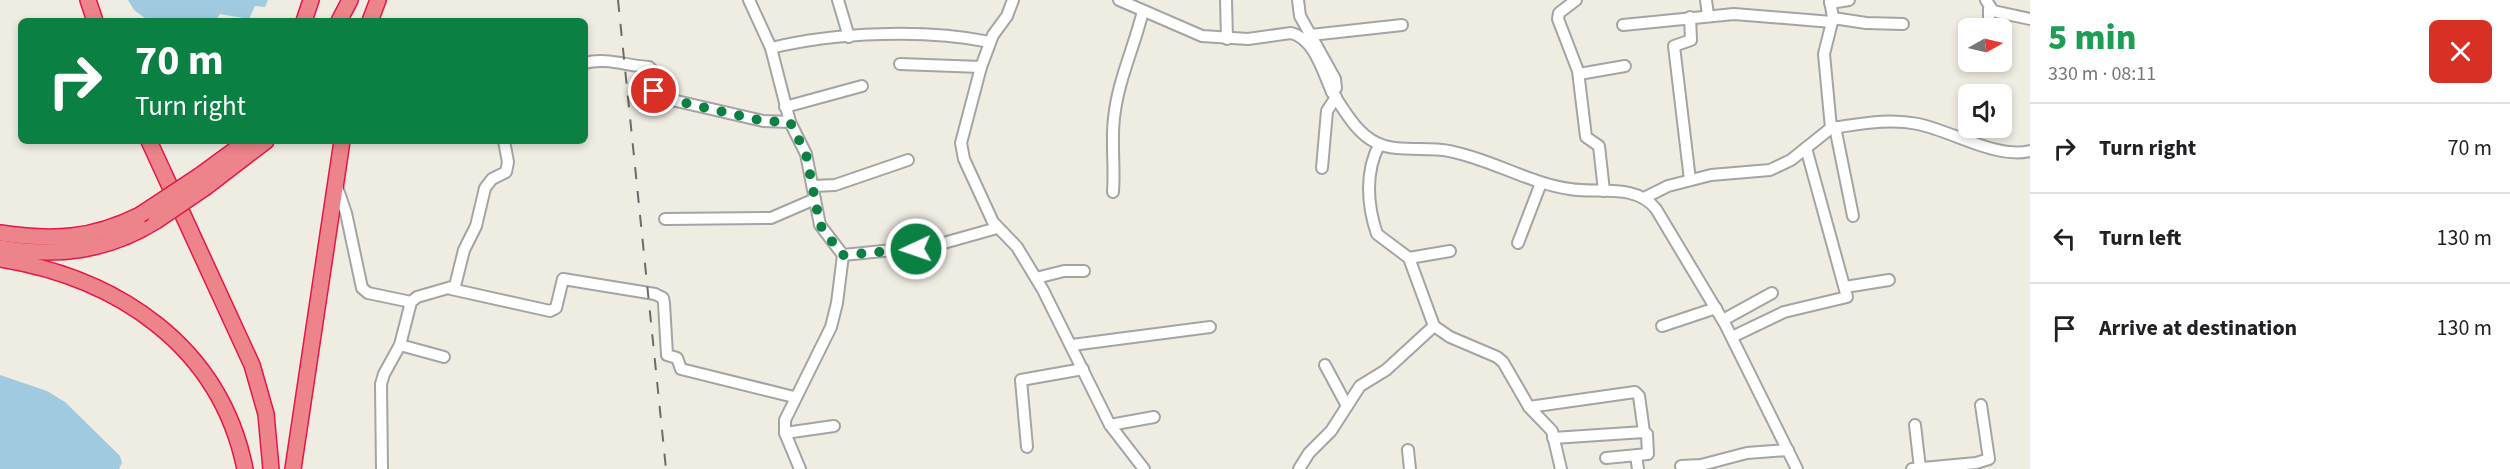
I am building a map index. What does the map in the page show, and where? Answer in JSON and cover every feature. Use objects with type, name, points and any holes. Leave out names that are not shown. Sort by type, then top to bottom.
[{"type":"highway","points":[[88,0],[94,18]]},
{"type":"highway","points":[[98,0],[104,18]]},
{"type":"highway","points":[[305,18],[310,0]]},
{"type":"highway","points":[[331,18],[340,0]]},
{"type":"highway","points":[[341,18],[350,0]]},
{"type":"highway","points":[[371,18],[378,0]]},
{"type":"highway","points":[[150,144],[252,365],[266,414],[271,469]]},
{"type":"highway","points":[[161,144],[258,357],[292,468]]},
{"type":"highway","points":[[0,233],[44,238],[77,237],[111,228],[202,182],[261,144]]},
{"type":"highway","points":[[292,468],[342,144]]},
{"type":"highway","points":[[0,249],[56,253],[80,251],[124,239],[156,221],[202,182],[237,148]]},
{"type":"highway","points":[[0,259],[54,270],[92,284],[112,293],[154,321],[177,342],[202,371],[222,406],[245,469]]},
{"type":"street","points":[[749,0],[776,47],[789,106],[790,122],[803,146],[819,187],[815,199],[820,225],[847,254]]},
{"type":"street","points":[[838,0],[849,37]]},
{"type":"street","points":[[1013,0],[1007,16],[990,42],[981,67],[964,129],[962,151],[981,201],[997,228],[1013,242],[1036,278],[1072,345],[1110,425],[1144,469]]},
{"type":"street","points":[[1119,0],[1202,36],[1227,39],[1298,34],[1312,49],[1334,95],[1365,135],[1379,145],[1447,150],[1488,161],[1540,183],[1570,189],[1634,194],[1644,198],[1656,209],[1723,320],[1797,469]]},
{"type":"street","points":[[1226,0],[1227,39]]},
{"type":"street","points":[[1298,0],[1300,16],[1335,79],[1336,88],[1328,111],[1322,168]]},
{"type":"street","points":[[1576,0],[1557,16],[1579,74],[1586,136],[1599,146],[1604,191]]},
{"type":"street","points":[[1706,0],[1708,15]]},
{"type":"street","points":[[1849,0],[1830,2],[1832,20],[1824,54],[1833,128],[1853,216]]},
{"type":"street","points":[[1988,4],[2030,20]]},
{"type":"street","points":[[1113,192],[1114,115],[1120,80],[1134,48],[1143,11]]},
{"type":"street","points":[[1623,25],[1708,15],[1766,15],[1903,24]]},
{"type":"street","points":[[1690,17],[1691,40],[1674,46],[1690,180]]},
{"type":"street","points":[[1311,35],[1402,25]]},
{"type":"street","points":[[776,47],[849,37],[946,34],[990,42]]},
{"type":"street","points":[[588,62],[599,60],[612,64],[649,67],[654,72],[654,91],[659,97],[763,121],[790,122]]},
{"type":"street","points":[[900,64],[981,67]]},
{"type":"street","points":[[1579,74],[1625,66]]},
{"type":"street","points":[[789,106],[862,86]]},
{"type":"street","points":[[1644,198],[1690,180],[1711,175],[1770,170],[1791,160],[1833,128],[1889,120],[1928,126],[2003,150],[2030,151]]},
{"type":"street","points":[[451,289],[458,282],[464,250],[476,226],[485,188],[492,179],[506,172],[508,167],[504,144]]},
{"type":"street","points":[[1379,145],[1369,170],[1376,230],[1380,237],[1409,258],[1434,326],[1450,337],[1497,357],[1514,377],[1529,407],[1546,422],[1553,438],[1561,469]]},
{"type":"street","points":[[1732,337],[1784,312],[1845,299],[1845,287],[1806,148]]},
{"type":"street","points":[[819,187],[908,160]]},
{"type":"street","points":[[336,183],[346,213],[362,288],[368,293],[411,302],[423,295],[451,289],[550,311],[556,308],[563,279],[655,294],[663,298],[664,303],[667,355],[677,358],[681,369],[794,397]]},
{"type":"street","points":[[1518,243],[1540,183]]},
{"type":"street","points":[[665,219],[771,218],[815,199]]},
{"type":"street","points":[[847,254],[933,246],[997,228]]},
{"type":"street","points":[[1409,258],[1450,251]]},
{"type":"street","points":[[800,469],[785,420],[794,397],[831,327],[847,254]]},
{"type":"street","points":[[1036,278],[1064,271],[1084,271]]},
{"type":"street","points":[[1845,287],[1889,280]]},
{"type":"street","points":[[1723,320],[1772,293]]},
{"type":"street","points":[[382,469],[381,384],[400,345],[411,302]]},
{"type":"street","points":[[1662,326],[1716,308]]},
{"type":"street","points":[[1299,469],[1309,453],[1331,431],[1360,386],[1386,370],[1434,326]]},
{"type":"street","points":[[1072,345],[1210,327]]},
{"type":"street","points":[[400,345],[444,357]]},
{"type":"street","points":[[1325,365],[1347,406]]},
{"type":"street","points":[[1027,447],[1021,380],[1083,369]]},
{"type":"street","points":[[1529,407],[1635,392],[1639,396],[1649,453],[1606,458]]},
{"type":"street","points":[[1912,469],[1938,468],[1989,459],[1981,405]]},
{"type":"street","points":[[1110,425],[1154,417]]},
{"type":"street","points":[[1915,425],[1920,468]]},
{"type":"street","points":[[788,432],[834,426]]},
{"type":"street","points":[[1553,438],[1644,432]]},
{"type":"street","points":[[1408,450],[1410,469]]},
{"type":"street","points":[[1681,466],[1722,464],[1788,450]]},
{"type":"street","points":[[1636,456],[1638,469]]},
{"type":"water","points":[[128,0],[268,0],[265,7],[255,6],[249,18],[220,14],[217,18],[145,18],[134,10]]},
{"type":"water","points":[[0,375],[47,391],[65,402],[120,456],[122,463],[119,469],[0,469]]},
{"type":"railway","points":[[618,0],[666,469]]},
{"type":"route","points":[[654,91],[659,97],[689,102],[754,119],[790,122],[806,154],[820,225],[839,251],[843,255],[881,250],[916,249]]}]
